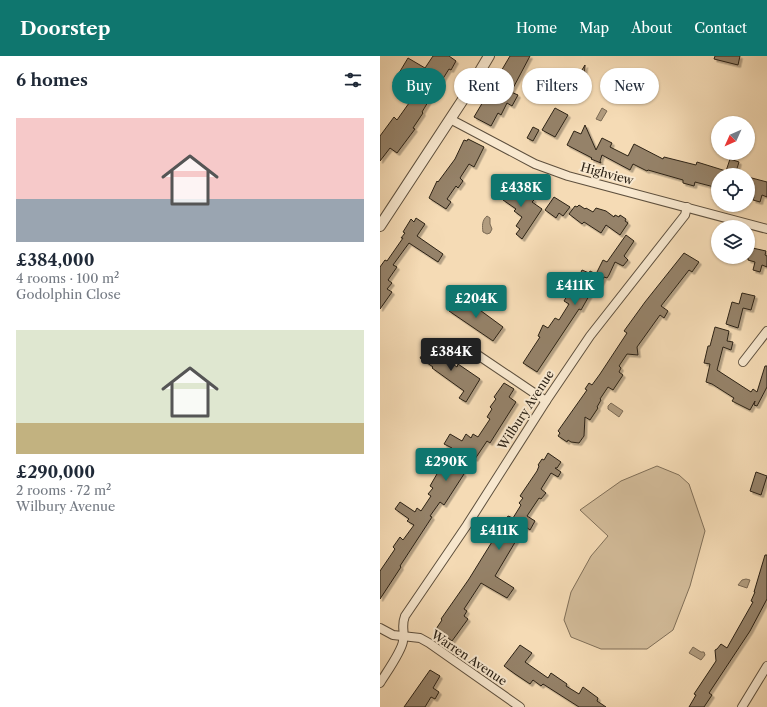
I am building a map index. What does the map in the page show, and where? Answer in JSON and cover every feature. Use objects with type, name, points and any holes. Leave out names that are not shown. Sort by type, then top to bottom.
[{"type":"street","points":[[380,226],[489,56]]},
{"type":"street","name":"Highview","points":[[450,119],[543,168],[767,229]]},
{"type":"street","name":"Wilbury Avenue","points":[[380,683],[404,642],[402,627],[406,616],[590,336],[685,215],[687,208]]},
{"type":"street","points":[[743,362],[767,330]]},
{"type":"street","points":[[460,343],[546,401]]},
{"type":"street","name":"Warren Avenue","points":[[380,628],[393,635],[420,638],[429,643],[520,707]]},
{"type":"street","points":[[742,707],[767,666]]},
{"type":"shaded area","points":[[602,108],[607,111],[601,121],[596,119]]},
{"type":"shaded area","points":[[487,216],[490,218],[492,229],[490,233],[487,234],[483,232],[482,228],[483,221]]},
{"type":"shaded area","points":[[611,403],[623,411],[619,417],[608,409],[608,406]]},
{"type":"shaded area","points":[[657,466],[679,475],[689,484],[705,531],[690,586],[673,630],[647,649],[601,649],[571,637],[564,620],[571,592],[591,556],[608,536],[580,510],[621,481]]},
{"type":"shaded area","points":[[742,580],[750,580],[747,588],[738,585]]},
{"type":"shaded area","points":[[693,647],[701,652],[704,652],[705,655],[701,660],[689,653]]},
{"type":"building","points":[[433,56],[449,56],[456,61],[451,70],[449,69],[446,74],[446,68],[425,68]]},
{"type":"building","points":[[510,56],[530,56],[524,68],[522,68],[522,71],[514,86],[514,68],[503,68]]},
{"type":"building","points":[[715,56],[740,56],[738,65],[714,59]]},
{"type":"building","points":[[408,58],[425,68],[402,68]]},
{"type":"building","points":[[514,93],[518,95],[514,102]]},
{"type":"building","points":[[408,104],[427,104],[413,128],[415,129],[397,153],[390,148],[380,161],[380,136],[394,117],[397,120]]},
{"type":"building","points":[[482,104],[506,104],[501,115],[498,113],[491,126],[474,117]]},
{"type":"building","points":[[555,108],[568,115],[555,137],[542,130]]},
{"type":"building","points":[[585,125],[596,150],[602,138],[612,143],[610,147],[628,156],[634,144],[663,159],[664,157],[696,165],[697,162],[716,168],[711,168],[711,186],[695,182],[694,186],[683,183],[683,180],[648,170],[647,171],[633,164],[630,170],[602,155],[600,161],[601,163],[591,159],[592,158],[567,145],[574,131],[581,134]]},
{"type":"building","points":[[533,127],[539,130],[533,141],[527,138]]},
{"type":"building","points":[[468,139],[484,147],[474,167],[469,164],[460,178],[463,181],[458,188],[456,186],[447,199],[451,202],[446,209],[429,198],[437,181],[438,182],[455,159],[464,140],[467,141]]},
{"type":"building","points":[[730,160],[739,162],[737,168],[727,168]]},
{"type":"building","points":[[755,179],[767,182],[767,197],[762,195],[760,202],[755,201]]},
{"type":"building","points":[[504,184],[525,196],[526,194],[534,200],[532,202],[542,209],[522,239],[516,234],[520,229],[516,226],[522,217],[514,211],[516,209],[503,200],[505,198],[498,193]]},
{"type":"building","points":[[554,197],[570,207],[563,216],[559,213],[556,218],[545,210]]},
{"type":"building","points":[[579,205],[593,212],[596,208],[606,211],[614,217],[615,215],[619,217],[620,215],[626,219],[625,221],[628,223],[620,235],[606,225],[601,233],[584,222],[582,224],[569,214],[575,206],[577,207]]},
{"type":"building","points":[[416,218],[425,224],[417,236],[443,254],[438,262],[409,243],[393,265],[397,267],[388,280],[392,283],[387,289],[392,292],[380,309],[380,267],[385,260],[387,261],[403,238],[401,238],[405,233],[403,232],[411,219],[414,222]]},
{"type":"building","points":[[626,235],[634,241],[624,256],[628,260],[623,266],[615,262],[609,275],[607,278],[604,277],[597,291],[593,289],[581,310],[579,309],[537,372],[523,363],[540,337],[538,336],[543,325],[548,328],[555,318],[559,320],[569,304],[564,301],[574,284],[575,285],[582,270],[589,273],[590,271],[596,274],[603,260],[607,262]]},
{"type":"building","points":[[755,249],[766,251],[765,255],[767,256],[767,267],[762,265],[760,272],[753,270],[755,264]]},
{"type":"building","points":[[684,253],[699,262],[692,272],[689,270],[661,306],[668,311],[664,318],[660,315],[637,347],[638,355],[627,354],[619,366],[621,368],[619,372],[623,375],[613,390],[608,387],[600,399],[598,408],[590,420],[585,417],[584,436],[579,443],[568,440],[567,442],[558,436],[560,433],[558,431],[587,390],[585,389],[589,383],[592,385],[600,374],[627,333],[624,331]]},
{"type":"building","points":[[742,293],[755,296],[751,310],[743,308],[738,328],[726,324],[732,302],[739,304]]},
{"type":"building","points":[[468,298],[475,303],[473,305],[503,327],[493,341],[449,311],[457,300],[463,305]]},
{"type":"building","points":[[715,327],[729,331],[727,341],[733,342],[731,350],[723,347],[717,370],[751,392],[753,389],[757,392],[765,366],[767,366],[767,387],[757,406],[754,405],[755,401],[750,410],[732,401],[734,398],[712,384],[706,382],[710,364],[704,363]]},
{"type":"building","points":[[429,344],[439,351],[437,353],[457,367],[458,364],[480,379],[466,402],[459,398],[464,391],[420,358]]},
{"type":"building","points":[[504,383],[514,389],[509,397],[516,402],[490,443],[487,441],[475,459],[472,457],[462,473],[464,474],[444,505],[440,502],[430,516],[432,517],[380,599],[380,571],[395,549],[393,547],[400,537],[403,540],[414,525],[407,521],[409,519],[395,509],[400,502],[415,512],[417,508],[421,511],[431,496],[428,494],[433,488],[430,486],[452,448],[444,444],[450,434],[462,441],[466,434],[471,438],[473,434],[478,437],[490,419],[487,417],[492,409],[490,407],[496,399],[494,397]]},
{"type":"building","points":[[548,453],[561,462],[557,468],[555,468],[561,472],[558,477],[551,473],[541,489],[546,493],[541,499],[539,498],[527,516],[535,521],[530,530],[526,527],[518,540],[517,539],[495,576],[514,588],[507,598],[481,583],[464,609],[467,611],[464,616],[468,619],[452,641],[436,629],[442,620],[441,619],[469,579],[508,516],[513,518],[521,505],[519,503],[523,498],[520,496],[537,471],[538,465],[542,459],[544,460]]},
{"type":"building","points":[[756,472],[767,476],[761,495],[750,491]]},
{"type":"building","points":[[765,555],[767,555],[767,599],[750,631],[709,693],[712,695],[704,707],[689,707],[696,695],[694,694],[716,661],[715,650],[721,644],[727,648],[753,602],[751,601],[755,592]]},
{"type":"building","points":[[520,645],[532,653],[525,662],[548,678],[551,673],[567,684],[566,686],[579,694],[583,687],[598,698],[597,701],[606,707],[579,707],[543,684],[541,686],[533,680],[530,684],[515,674],[504,666]]},
{"type":"building","points":[[430,670],[440,676],[433,688],[439,692],[435,699],[431,697],[425,707],[404,707]]}]
